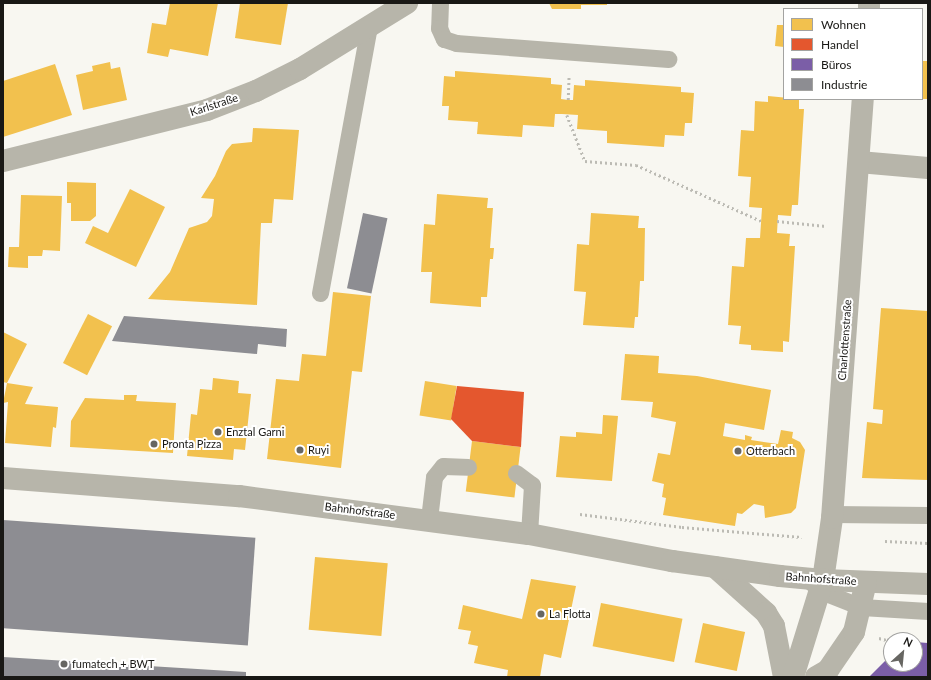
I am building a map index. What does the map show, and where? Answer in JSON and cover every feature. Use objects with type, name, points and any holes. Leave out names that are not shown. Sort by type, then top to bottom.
[{"type":"street","name":"Karlstraße","points":[[3,161],[207,110],[256,91],[300,70],[406,3]]},
{"type":"street","name":"Charlottenstraße","points":[[793,677],[817,583],[832,514],[863,100]]},
{"type":"street","points":[[859,162],[928,168]]},
{"type":"street","name":"Bahnhofstraße","points":[[3,478],[239,496],[429,520],[529,534],[715,567],[817,583],[866,582],[928,584]]},
{"type":"street","points":[[715,567],[766,613],[774,626],[784,677]]},
{"type":"street","points":[[816,677],[828,670],[854,632],[866,582]]},
{"type":"lane","points":[[440,3],[439,28],[444,39],[456,43],[668,59]]},
{"type":"lane","points":[[320,292],[369,26]]},
{"type":"lane","points":[[429,520],[434,477],[444,466],[468,467]]},
{"type":"lane","points":[[516,473],[532,485],[529,534]]},
{"type":"lane","points":[[832,514],[928,515]]},
{"type":"lane","points":[[817,583],[861,607],[928,611]]},
{"type":"path","points":[[567,115],[585,161],[636,165],[761,221]]},
{"type":"path","points":[[777,221],[853,229]]},
{"type":"building: Wohnen","points":[[170,3],[218,3],[208,56],[170,49],[168,57],[147,53],[152,23],[166,25]]},
{"type":"building: Wohnen","points":[[240,3],[288,3],[281,45],[235,38]]},
{"type":"building: Wohnen","points":[[549,3],[607,3],[607,5],[581,5],[581,9],[552,9]]},
{"type":"building: Wohnen","points":[[777,25],[783,25],[783,47],[775,46]]},
{"type":"building: Wohnen","points":[[923,61],[928,61],[928,99],[923,99]]},
{"type":"building: Wohnen","points":[[110,62],[111,69],[120,67],[127,100],[83,110],[76,75],[93,71],[92,66]]},
{"type":"building: Wohnen","points":[[55,64],[72,115],[3,137],[3,81]]},
{"type":"building: Wohnen","points":[[455,71],[551,78],[551,84],[562,85],[561,99],[568,100],[573,100],[574,85],[585,86],[585,80],[681,87],[681,92],[694,93],[692,123],[685,123],[684,136],[665,135],[664,147],[607,143],[607,131],[577,129],[578,115],[555,114],[554,127],[523,125],[522,137],[477,134],[478,122],[448,120],[449,106],[442,106],[444,76],[455,77]]},
{"type":"building: Wohnen","points":[[768,96],[783,97],[783,100],[799,100],[799,109],[804,109],[798,205],[792,205],[791,216],[778,215],[777,233],[790,234],[789,246],[795,246],[789,342],[783,341],[783,352],[751,350],[751,345],[739,344],[741,326],[728,325],[732,266],[744,267],[746,238],[760,238],[762,208],[749,207],[751,177],[738,176],[741,130],[754,131],[755,101],[768,102]]},
{"type":"building: Wohnen","points":[[253,128],[299,130],[293,200],[274,199],[272,223],[261,223],[257,305],[148,299],[170,272],[189,228],[207,222],[212,216],[214,199],[201,198],[215,176],[226,151],[232,144],[252,142]]},
{"type":"building: Wohnen","points":[[67,182],[96,183],[96,216],[90,221],[71,221],[71,203],[67,203]]},
{"type":"building: Wohnen","points":[[130,189],[165,207],[136,267],[85,243],[93,226],[108,233]]},
{"type":"building: Wohnen","points":[[437,194],[488,198],[487,208],[493,208],[490,248],[494,248],[493,259],[490,259],[487,297],[481,297],[481,307],[430,303],[432,272],[421,272],[424,224],[435,225]]},
{"type":"building: Wohnen","points":[[21,195],[62,196],[60,251],[43,250],[42,256],[28,256],[28,268],[8,267],[9,247],[19,247]]},
{"type":"building: Wohnen","points":[[591,213],[639,216],[638,228],[645,228],[644,281],[640,281],[638,317],[635,317],[634,328],[583,325],[586,292],[574,291],[577,244],[589,245]]},
{"type":"building: Wohnen","points":[[333,292],[371,296],[362,372],[352,371],[341,468],[267,459],[276,379],[299,381],[302,354],[326,356]]},
{"type":"building: Wohnen","points":[[881,308],[928,311],[928,480],[862,478],[867,422],[882,424],[883,410],[873,409]]},
{"type":"building: Wohnen","points":[[88,314],[112,326],[87,375],[63,363]]},
{"type":"building: Wohnen","points":[[3,332],[27,344],[7,383],[3,382]]},
{"type":"building: Wohnen","name":"Otterbach","points":[[625,354],[659,356],[658,373],[697,376],[771,390],[764,430],[725,423],[723,436],[745,440],[745,435],[752,437],[751,440],[778,444],[781,430],[793,432],[792,438],[800,442],[805,450],[796,508],[791,513],[765,518],[764,506],[754,504],[742,514],[737,513],[735,526],[663,515],[666,498],[662,497],[664,484],[652,481],[658,453],[670,455],[676,422],[651,417],[653,402],[621,400]]},
{"type":"building: Wohnen","name":"Enztal Garni","points":[[213,378],[239,381],[238,393],[251,394],[245,450],[234,449],[233,460],[187,456],[191,414],[197,415],[200,389],[212,390]]},
{"type":"building: Wohnen","points":[[425,381],[457,386],[451,421],[420,416]]},
{"type":"building: Wohnen","points":[[7,383],[33,387],[25,404],[58,407],[56,428],[53,427],[51,447],[5,443],[8,402],[3,403]]},
{"type":"building: Wohnen","points":[[124,395],[137,395],[136,401],[176,403],[173,453],[70,447],[71,421],[85,398],[124,400]]},
{"type":"building: Wohnen","points":[[603,415],[618,416],[612,481],[556,477],[560,436],[576,437],[576,432],[602,434]]},
{"type":"building: Wohnen","points":[[472,441],[521,447],[514,498],[466,492]]},
{"type":"building: Wohnen","points":[[315,557],[388,563],[381,636],[309,630]]},
{"type":"building: Wohnen","points":[[531,579],[576,586],[561,658],[544,654],[540,677],[507,677],[508,670],[474,663],[478,646],[468,644],[471,631],[458,629],[463,605],[522,619]]},
{"type":"building: Wohnen","points":[[601,603],[682,619],[674,662],[593,646]]},
{"type":"building: Wohnen","points":[[703,623],[745,632],[737,671],[695,662]]},
{"type":"building: Handel","points":[[457,386],[524,392],[521,447],[472,441],[451,419]]},
{"type":"building: Büros","points":[[923,643],[928,643],[928,677],[869,677],[883,663],[883,672],[923,672]]},
{"type":"building: Industrie","points":[[363,213],[387,218],[371,294],[347,288]]},
{"type":"building: Industrie","points":[[124,316],[287,329],[286,347],[258,344],[257,354],[112,341]]},
{"type":"building: Industrie","points":[[3,520],[255,538],[248,645],[3,628]]},
{"type":"building: Industrie","name":"fumatech + BWT","points":[[3,657],[246,672],[246,677],[3,677]]},
{"type":"place","name":"Enztal Garni","points":[[218,432]]},
{"type":"place","name":"Pronta Pizza","points":[[154,444]]},
{"type":"place","name":"Ruyi","points":[[300,450]]},
{"type":"place","name":"Otterbach","points":[[738,451]]},
{"type":"place","name":"La Flotta","points":[[541,614]]},
{"type":"place","name":"fumatech + BWT","points":[[64,664]]}]
